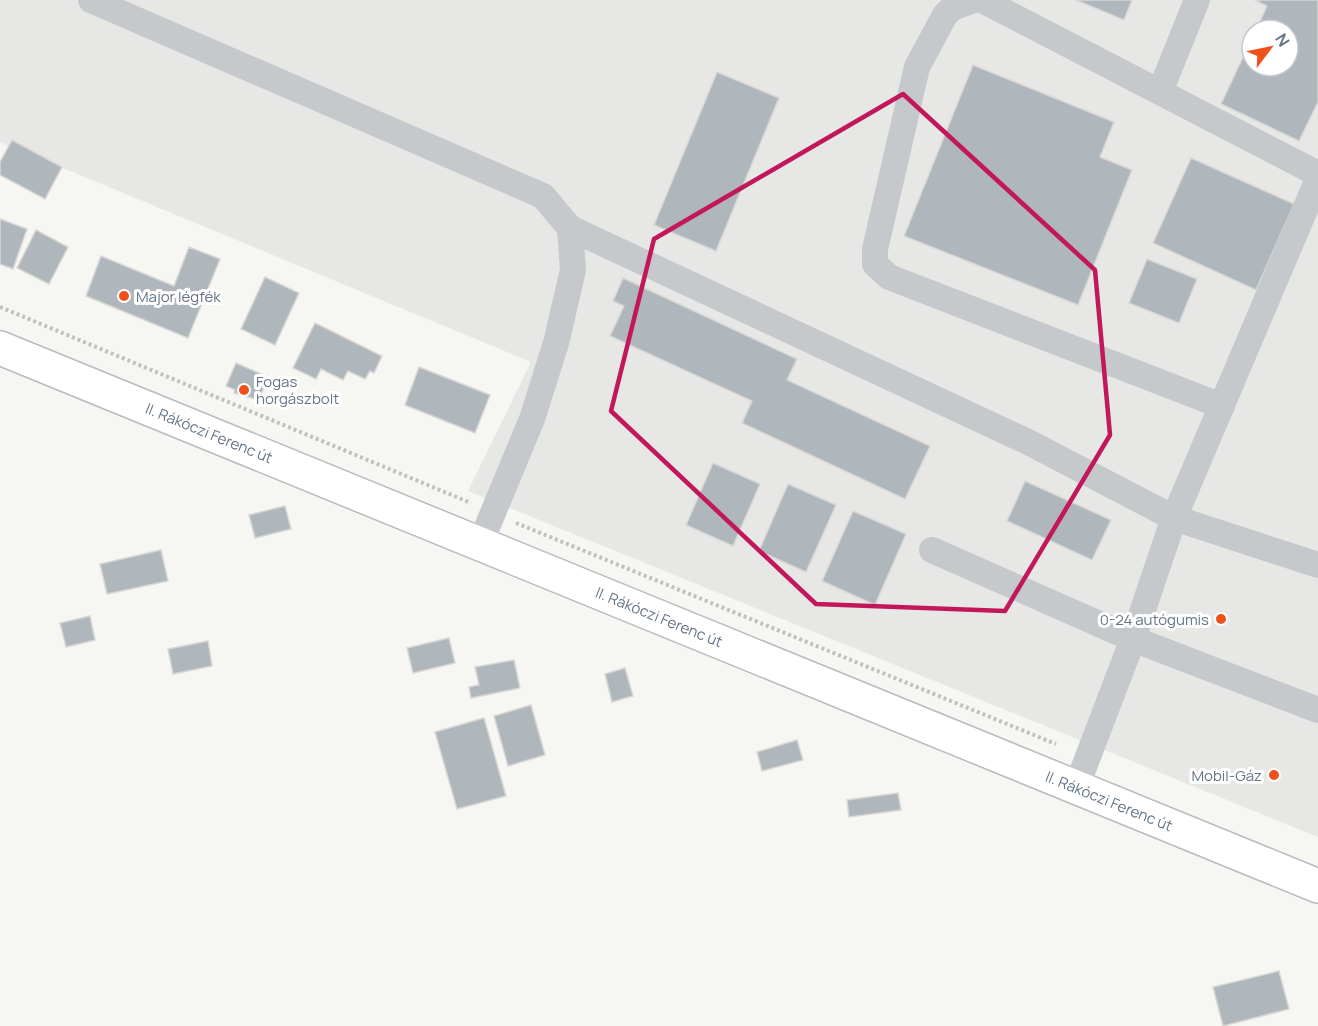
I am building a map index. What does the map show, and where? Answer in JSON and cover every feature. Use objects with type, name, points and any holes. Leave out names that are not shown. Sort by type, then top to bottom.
[{"type":"main road","name":"II. Rákóczi Ferenc út","points":[[0,348],[1318,886]]},
{"type":"lane","points":[[91,0],[543,196],[570,228],[1030,443],[1174,518],[1318,565]]},
{"type":"lane","points":[[974,0],[952,8],[945,15],[917,67],[875,249],[874,264],[889,277],[1222,406]]},
{"type":"lane","points":[[982,0],[1318,174]]},
{"type":"lane","points":[[1160,92],[1197,0]]},
{"type":"lane","points":[[1076,788],[1133,639],[1174,518],[1318,179]]},
{"type":"lane","points":[[480,544],[532,419],[556,343],[573,270],[570,228]]},
{"type":"lane","points":[[932,550],[1133,639],[1318,710]]},
{"type":"path","points":[[0,307],[424,482],[494,514],[1088,757]]},
{"type":"highlighted area","points":[[903,94],[1095,270],[1110,435],[1005,611],[816,604],[611,411],[654,239]]},
{"type":"shaded area","points":[[0,0],[1318,0],[1318,837],[468,491],[531,362],[0,142]]},
{"type":"building","points":[[1076,0],[1132,0],[1124,20]]},
{"type":"building","points":[[1255,0],[1318,0],[1318,102],[1299,141],[1221,104],[1240,64],[1240,78],[1300,78],[1300,18],[1262,18],[1267,6]]},
{"type":"building","points":[[973,65],[1114,122],[1100,157],[1132,170],[1078,305],[904,236]]},
{"type":"building","points":[[717,72],[779,98],[716,251],[654,225]]},
{"type":"building","points":[[12,140],[62,167],[45,199],[0,175],[0,162]]},
{"type":"building","points":[[1191,158],[1294,204],[1256,290],[1153,243]]},
{"type":"building","points":[[0,219],[27,229],[13,269],[0,264]]},
{"type":"building","points":[[36,230],[68,247],[49,284],[17,268]]},
{"type":"building","points":[[189,247],[220,259],[188,338],[86,296],[101,256],[174,286]]},
{"type":"building","points":[[1147,259],[1197,279],[1179,323],[1129,303]]},
{"type":"building","points":[[265,277],[299,293],[275,345],[241,329]]},
{"type":"building","points":[[623,278],[797,359],[787,380],[930,446],[905,499],[742,423],[752,401],[610,336],[624,306],[613,301]]},
{"type":"building","points":[[315,323],[382,356],[374,373],[370,371],[365,379],[348,371],[343,380],[321,369],[316,379],[293,368]]},
{"type":"building","points":[[236,363],[268,377],[259,400],[234,393],[235,390],[226,386]]},
{"type":"building","points":[[419,367],[490,395],[475,433],[405,405]]},
{"type":"building","points":[[713,463],[760,484],[733,546],[686,525]]},
{"type":"building","points":[[1025,481],[1111,520],[1092,560],[1007,521]]},
{"type":"building","points":[[788,484],[836,505],[806,572],[759,551]]},
{"type":"building","points":[[285,506],[291,529],[255,538],[249,515]]},
{"type":"building","points":[[853,511],[906,534],[875,605],[822,581]]},
{"type":"building","points":[[161,550],[168,581],[107,594],[100,564]]},
{"type":"building","points":[[90,616],[95,640],[66,647],[60,623]]},
{"type":"building","points":[[449,638],[455,663],[413,673],[407,648]]},
{"type":"building","points":[[208,641],[212,666],[173,674],[168,649]]},
{"type":"building","points":[[514,660],[520,688],[471,698],[469,687],[479,685],[475,667]]},
{"type":"building","points":[[625,668],[633,696],[612,702],[605,674]]},
{"type":"building","points":[[531,705],[545,755],[508,766],[494,716]]},
{"type":"building","points":[[484,718],[506,796],[457,809],[435,732]]},
{"type":"building","points":[[797,740],[803,760],[762,771],[757,752]]},
{"type":"building","points":[[898,793],[901,810],[849,817],[847,800]]},
{"type":"building","points":[[1279,971],[1289,1009],[1223,1026],[1213,987]]},
{"type":"place","name":"Major légfék","points":[[124,296]]},
{"type":"place","name":"Fogas horgászbolt","points":[[244,390]]},
{"type":"place","name":"0-24 autógumis","points":[[1221,619]]},
{"type":"place","name":"Mobil-Gáz","points":[[1274,775]]}]
